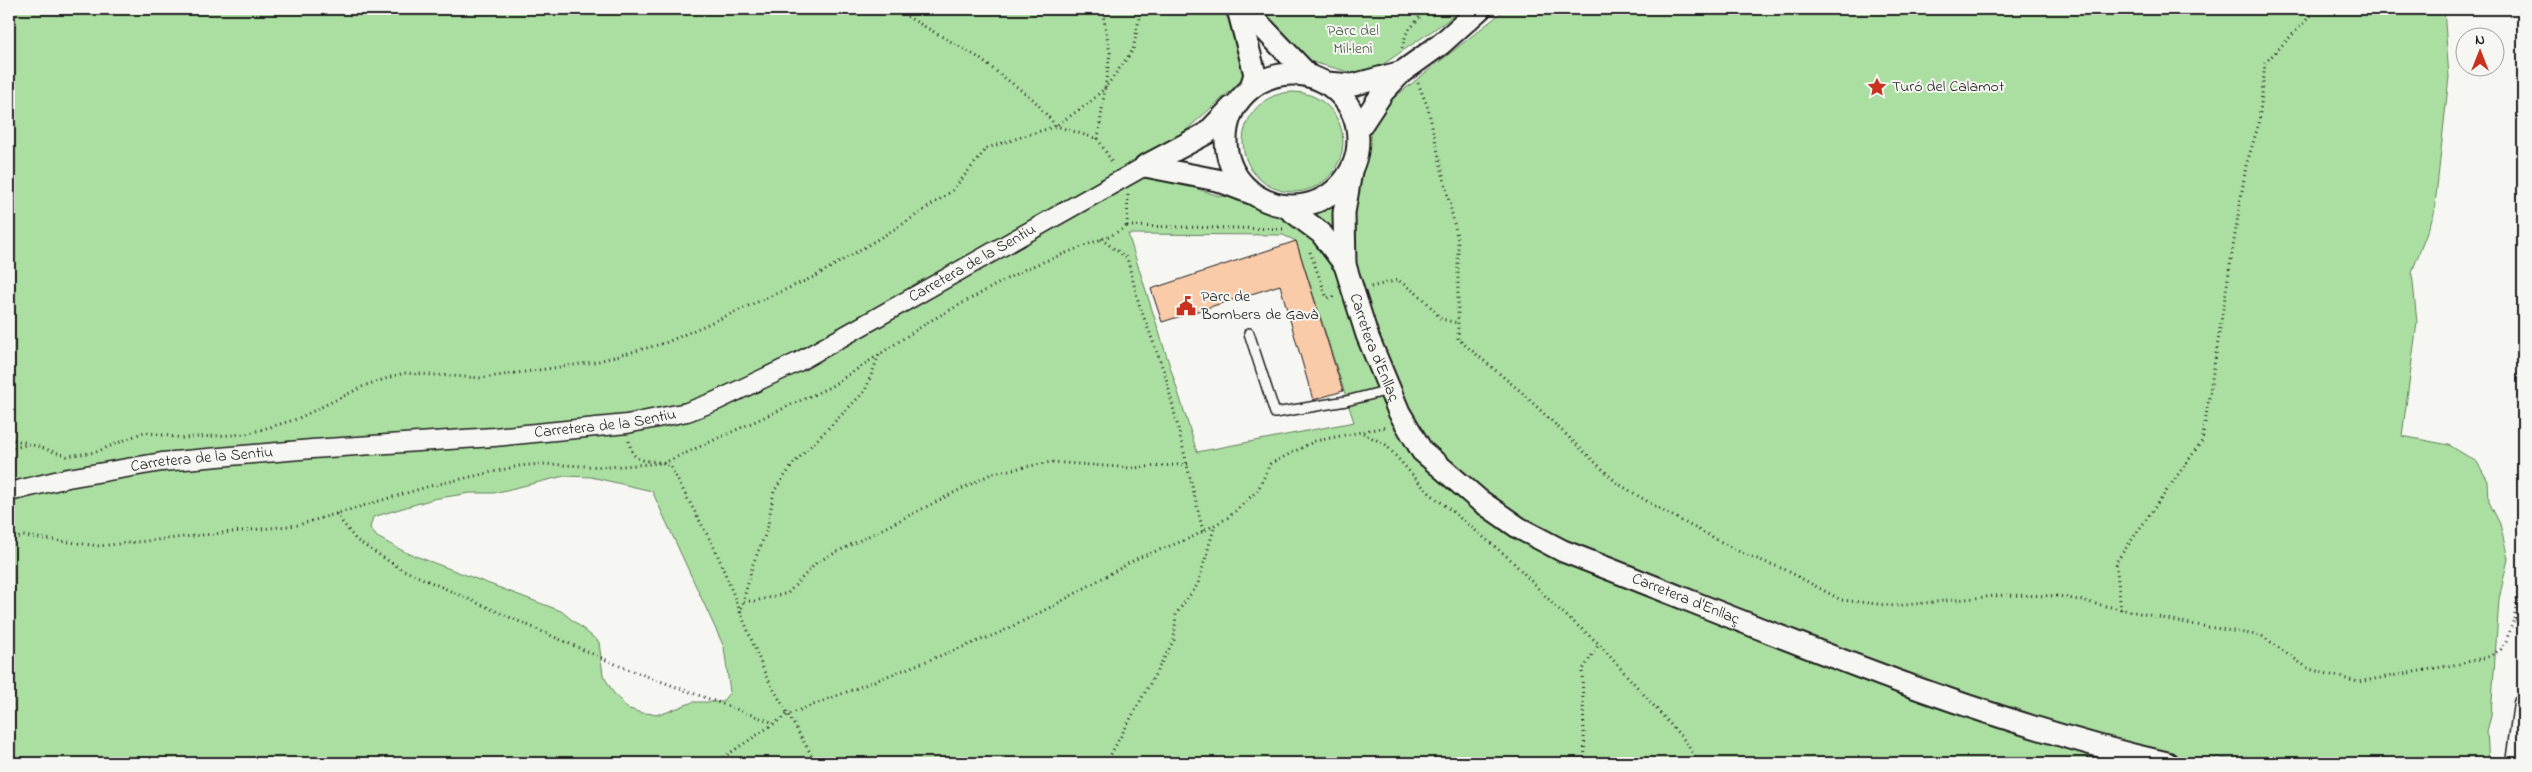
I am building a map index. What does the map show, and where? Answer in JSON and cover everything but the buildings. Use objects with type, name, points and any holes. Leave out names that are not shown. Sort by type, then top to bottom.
[{"type":"street","points":[[1238,9],[1255,74],[1251,87]]},
{"type":"street","points":[[1145,166],[1217,180],[1268,202],[1285,206],[1304,205],[1323,199],[1339,187],[1351,171],[1358,151],[1358,130],[1352,111],[1341,95],[1318,79],[1245,9]]},
{"type":"street","points":[[1358,130],[1383,92],[1407,69],[1441,44],[1480,9]]},
{"type":"street","points":[[1253,194],[1238,180],[1232,168],[1225,142],[1227,122],[1236,103],[1251,87],[1269,77],[1282,75],[1318,79],[1353,86],[1407,69]]},
{"type":"street","name":"Carretera de la Sentiu","points":[[9,492],[68,478],[162,462],[312,449],[494,437],[627,424],[687,412],[716,401],[798,362],[1207,133],[1236,103]]},
{"type":"street","name":"Carretera d'Enllaç","points":[[1351,171],[1344,213],[1345,265],[1367,335],[1393,399],[1422,451],[1479,500],[1519,528],[1563,551],[1966,707],[2115,752],[2167,763]]},
{"type":"street","name":"Carretera d'Enllaç","points":[[1285,206],[1321,233],[1345,265]]},
{"type":"street","points":[[2514,763],[2523,702]]},
{"type":"lane","points":[[1249,333],[1275,413],[1346,401],[1393,399]]},
{"type":"path","points":[[894,9],[976,56],[1034,100],[1056,126],[1098,139]]},
{"type":"path","points":[[1102,9],[1110,53],[1098,139],[1128,194],[1126,226],[1291,229]]},
{"type":"path","points":[[9,439],[67,456],[96,452],[144,432],[182,438],[246,434],[297,419],[366,386],[404,373],[482,378],[595,362],[665,343],[816,276],[900,226],[952,191],[987,148],[1056,126],[1090,102],[1105,88],[1133,50],[1141,9]]},
{"type":"path","points":[[1426,9],[1406,34],[1401,47],[1407,69],[1428,108],[1458,241],[1458,339],[1519,390],[1617,483],[1665,512],[1734,549],[1786,570],[1841,600],[1895,606],[2005,595],[2059,596],[2121,610],[2262,636],[2308,669],[2358,682],[2459,664],[2491,656],[2501,649],[2514,620],[2523,562]]},
{"type":"path","points":[[2121,610],[2116,562],[2202,441],[2246,166],[2259,123],[2265,63],[2317,9]]},
{"type":"path","points":[[1101,239],[1127,258],[1139,304],[1165,374],[1203,531]]},
{"type":"path","points":[[1308,247],[1326,298],[1338,295]]},
{"type":"path","points":[[1369,287],[1398,280],[1423,298],[1441,320],[1458,323]]},
{"type":"path","points":[[740,614],[754,564],[767,530],[774,491],[794,463],[864,391],[879,355]]},
{"type":"path","points":[[715,763],[787,715],[999,633],[1053,606],[1138,558],[1215,525],[1229,517],[1258,490],[1270,464],[1315,441],[1386,428],[1393,399]]},
{"type":"path","points":[[627,424],[631,454],[636,459],[664,463],[670,466],[712,543],[766,676],[816,763]]},
{"type":"path","points":[[1363,433],[1386,445],[1426,490],[1510,559],[1555,606],[1599,644],[1685,741],[1699,763]]},
{"type":"path","points":[[9,449],[30,444]]},
{"type":"path","points":[[744,601],[755,602],[788,593],[817,562],[993,473],[1051,462],[1132,468],[1188,464]]},
{"type":"path","points":[[336,514],[356,540],[401,569],[622,667],[774,723]]},
{"type":"path","points":[[1106,763],[1174,640],[1176,614],[1198,584],[1215,525]]},
{"type":"path","points":[[2514,620],[2523,619]]},
{"type":"path","points":[[1585,763],[1582,671],[1599,644]]},
{"type":"green space","points":[[9,9],[1222,9],[1228,19],[1244,79],[1185,131],[1131,167],[1219,196],[1350,205],[1367,136],[1391,100],[1506,9],[2444,9],[2449,77],[2434,214],[2412,272],[2417,323],[2402,436],[2449,445],[2477,462],[2488,481],[2489,502],[2500,524],[2508,559],[2499,599],[2491,716],[2487,731],[2489,763],[2248,763],[2216,757],[2213,763],[9,763]],"holes":[[[1128,234],[1283,235],[1296,241],[1354,422],[1197,452]],[[564,476],[591,477],[652,491],[724,647],[730,692],[722,702],[693,702],[662,714],[641,713],[627,708],[613,692],[603,675],[599,642],[561,611],[405,552],[377,537],[370,528],[373,517],[433,499],[470,493],[494,493]]]},
{"type":"green space","name":"Parc del Mil·leni","points":[[1257,9],[1464,9],[1382,65],[1353,73],[1308,61]]},
{"type":"green space","points":[[1293,92],[1312,96],[1329,106],[1339,123],[1343,142],[1339,161],[1329,178],[1312,188],[1293,192],[1274,188],[1257,178],[1247,161],[1243,142],[1247,123],[1257,106],[1274,96]]},
{"type":"place","name":"Turó del Calamot","points":[[1877,87]]},
{"type":"place","name":"Parc de Bombers de Gavà","points":[[1186,306]]}]
